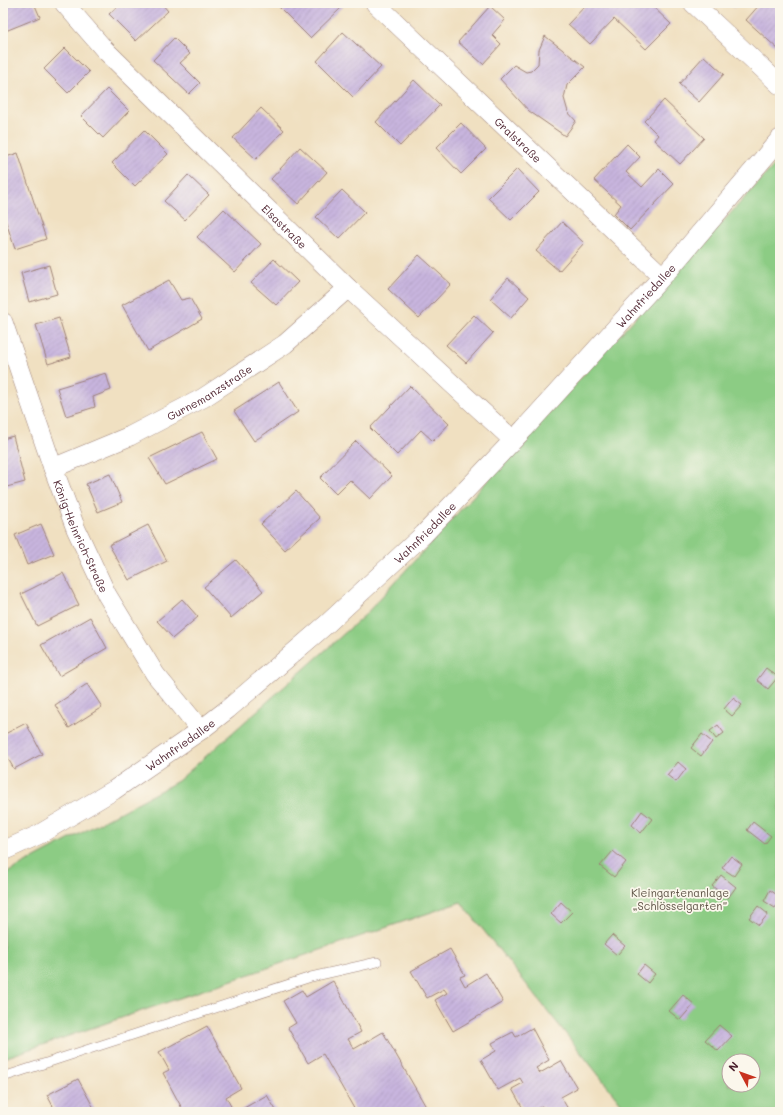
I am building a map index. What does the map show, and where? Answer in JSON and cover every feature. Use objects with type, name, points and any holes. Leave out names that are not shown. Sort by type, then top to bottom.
[{"type":"street","name":"Elsastraße","points":[[64,3],[104,49],[348,288],[513,440]]},
{"type":"street","name":"Gralstraße","points":[[375,3],[662,276]]},
{"type":"street","points":[[693,3],[780,85]]},
{"type":"street","name":"Wahnfriedallee","points":[[3,851],[38,835],[114,790],[201,730],[228,709],[328,623],[424,534],[513,440],[672,266],[780,139]]},
{"type":"street","name":"Gurnemanzstraße","points":[[53,468],[130,436],[203,398],[285,344],[348,288]]},
{"type":"street","name":"König-Heinrich-Straße","points":[[3,322],[53,468],[76,529],[107,595],[155,674],[201,730]]},
{"type":"lane","points":[[3,1078],[311,977],[377,962]]},
{"type":"green space","name":"Kleingartenanlage „Schlösselgarten“","points":[[780,159],[780,1112],[628,1112],[461,902],[4,1058],[3,875],[178,781],[365,615]]},
{"type":"building","points":[[3,3],[34,3],[40,17],[3,32]]},
{"type":"building","points":[[121,3],[161,3],[168,11],[136,41],[109,14]]},
{"type":"building","points":[[275,3],[340,3],[343,6],[310,38]]},
{"type":"building","points":[[588,3],[649,3],[671,24],[646,49],[614,19],[590,44],[568,24]]},
{"type":"building","points":[[729,3],[738,3],[734,8]]},
{"type":"building","points":[[761,3],[780,3],[779,50],[746,20]]},
{"type":"building","points":[[490,6],[505,20],[492,35],[501,44],[483,64],[458,42]]},
{"type":"building","points":[[343,32],[381,67],[353,97],[317,61]]},
{"type":"building","points":[[545,36],[585,67],[567,85],[564,98],[568,112],[576,121],[565,136],[529,111],[500,79],[514,65],[526,72],[531,71],[538,64],[539,50]]},
{"type":"building","points":[[174,38],[190,54],[180,63],[200,83],[189,94],[153,60]]},
{"type":"building","points":[[65,48],[89,72],[68,93],[44,69]]},
{"type":"building","points":[[704,56],[724,74],[699,102],[679,84]]},
{"type":"building","points":[[414,80],[440,105],[400,146],[376,122]]},
{"type":"building","points":[[107,89],[129,111],[103,138],[81,116]]},
{"type":"building","points":[[664,100],[704,138],[680,164],[654,140],[658,135],[644,121]]},
{"type":"building","points":[[261,108],[284,130],[256,159],[233,138]]},
{"type":"building","points":[[3,119],[7,130],[3,131]]},
{"type":"building","points":[[461,123],[486,149],[461,174],[436,148]]},
{"type":"building","points":[[144,130],[168,154],[135,186],[112,163]]},
{"type":"building","points":[[627,144],[640,157],[626,172],[642,187],[659,169],[674,184],[630,230],[614,214],[621,205],[594,180]]},
{"type":"building","points":[[300,147],[327,172],[298,204],[271,179]]},
{"type":"building","points":[[18,153],[46,239],[15,249],[3,213],[3,158]]},
{"type":"building","points":[[517,169],[539,192],[511,220],[488,198]]},
{"type":"building","points":[[188,175],[209,195],[185,220],[164,201]]},
{"type":"building","points":[[342,190],[365,212],[339,239],[316,217]]},
{"type":"building","points":[[224,209],[261,244],[235,272],[197,237]]},
{"type":"building","points":[[562,222],[584,243],[559,271],[536,251]]},
{"type":"building","points":[[419,255],[451,284],[419,318],[388,289]]},
{"type":"building","points":[[274,259],[298,282],[276,305],[251,283]]},
{"type":"building","points":[[49,265],[57,294],[29,302],[21,273]]},
{"type":"building","points":[[508,278],[529,297],[511,318],[490,299]]},
{"type":"building","points":[[169,280],[181,300],[190,298],[202,319],[148,351],[122,305]]},
{"type":"building","points":[[474,315],[493,333],[466,363],[446,345]]},
{"type":"building","points":[[59,318],[71,357],[48,364],[36,325]]},
{"type":"building","points":[[106,373],[111,390],[93,397],[95,407],[66,416],[57,388]]},
{"type":"building","points":[[279,382],[298,412],[254,441],[234,411]]},
{"type":"building","points":[[410,386],[449,424],[433,441],[421,430],[397,455],[370,428]]},
{"type":"building","points":[[202,432],[217,459],[165,484],[149,458]]},
{"type":"building","points":[[13,436],[25,482],[3,488],[3,439]]},
{"type":"building","points":[[356,441],[392,476],[370,499],[350,480],[336,494],[320,478]]},
{"type":"building","points":[[110,474],[122,502],[98,512],[86,484]]},
{"type":"building","points":[[296,491],[320,518],[285,550],[261,524]]},
{"type":"building","points":[[41,524],[54,554],[27,565],[15,535]]},
{"type":"building","points":[[148,525],[167,561],[129,580],[109,545]]},
{"type":"building","points":[[236,560],[263,591],[231,618],[204,587]]},
{"type":"building","points":[[63,573],[79,605],[37,626],[21,594]]},
{"type":"building","points":[[182,599],[198,617],[173,638],[157,621]]},
{"type":"building","points":[[90,617],[107,648],[59,676],[41,645]]},
{"type":"building","points":[[766,668],[778,677],[768,689],[757,680]]},
{"type":"building","points":[[87,684],[102,707],[69,728],[55,705]]},
{"type":"building","points":[[733,698],[742,705],[732,716],[724,709]]},
{"type":"building","points":[[26,723],[42,754],[14,769],[3,750],[3,735]]},
{"type":"building","points":[[718,725],[724,733],[716,739],[710,731]]},
{"type":"building","points":[[702,734],[712,742],[701,756],[691,748]]},
{"type":"building","points":[[678,762],[686,769],[676,782],[667,775]]},
{"type":"building","points":[[642,811],[652,819],[641,833],[632,825]]},
{"type":"building","points":[[753,822],[771,836],[765,844],[747,830]]},
{"type":"building","points":[[613,851],[626,862],[614,877],[600,866]]},
{"type":"building","points":[[731,856],[742,864],[734,876],[722,868]]},
{"type":"building","points":[[721,875],[736,887],[728,898],[712,886]]},
{"type":"building","points":[[770,890],[780,897],[780,901],[775,908],[764,901]]},
{"type":"building","points":[[561,902],[572,912],[561,923],[551,914]]},
{"type":"building","points":[[758,906],[768,914],[759,925],[749,918]]},
{"type":"building","points":[[612,935],[625,946],[617,955],[604,944]]},
{"type":"building","points":[[450,949],[465,975],[460,977],[465,986],[486,973],[503,1002],[453,1031],[435,1000],[447,993],[444,989],[427,998],[411,971]]},
{"type":"building","points":[[644,965],[655,974],[648,983],[637,974]]},
{"type":"building","points":[[333,981],[361,1032],[348,1039],[354,1049],[383,1032],[429,1112],[356,1112],[323,1054],[308,1063],[288,1028],[296,1023],[283,1001],[302,990],[306,997]]},
{"type":"building","points":[[683,995],[694,1004],[680,1020],[669,1011]]},
{"type":"building","points":[[719,1025],[732,1036],[718,1051],[705,1040]]},
{"type":"building","points":[[207,1026],[241,1088],[226,1097],[234,1112],[184,1112],[163,1073],[169,1070],[159,1052]]},
{"type":"building","points":[[532,1028],[549,1060],[536,1068],[540,1073],[561,1061],[577,1088],[561,1097],[568,1109],[563,1112],[545,1112],[542,1106],[531,1112],[525,1112],[512,1089],[523,1083],[520,1078],[498,1090],[481,1060],[496,1051],[492,1043],[513,1032],[516,1037]]},
{"type":"building","points":[[78,1079],[96,1112],[56,1112],[47,1095]]},
{"type":"building","points":[[267,1095],[277,1112],[237,1112]]}]
